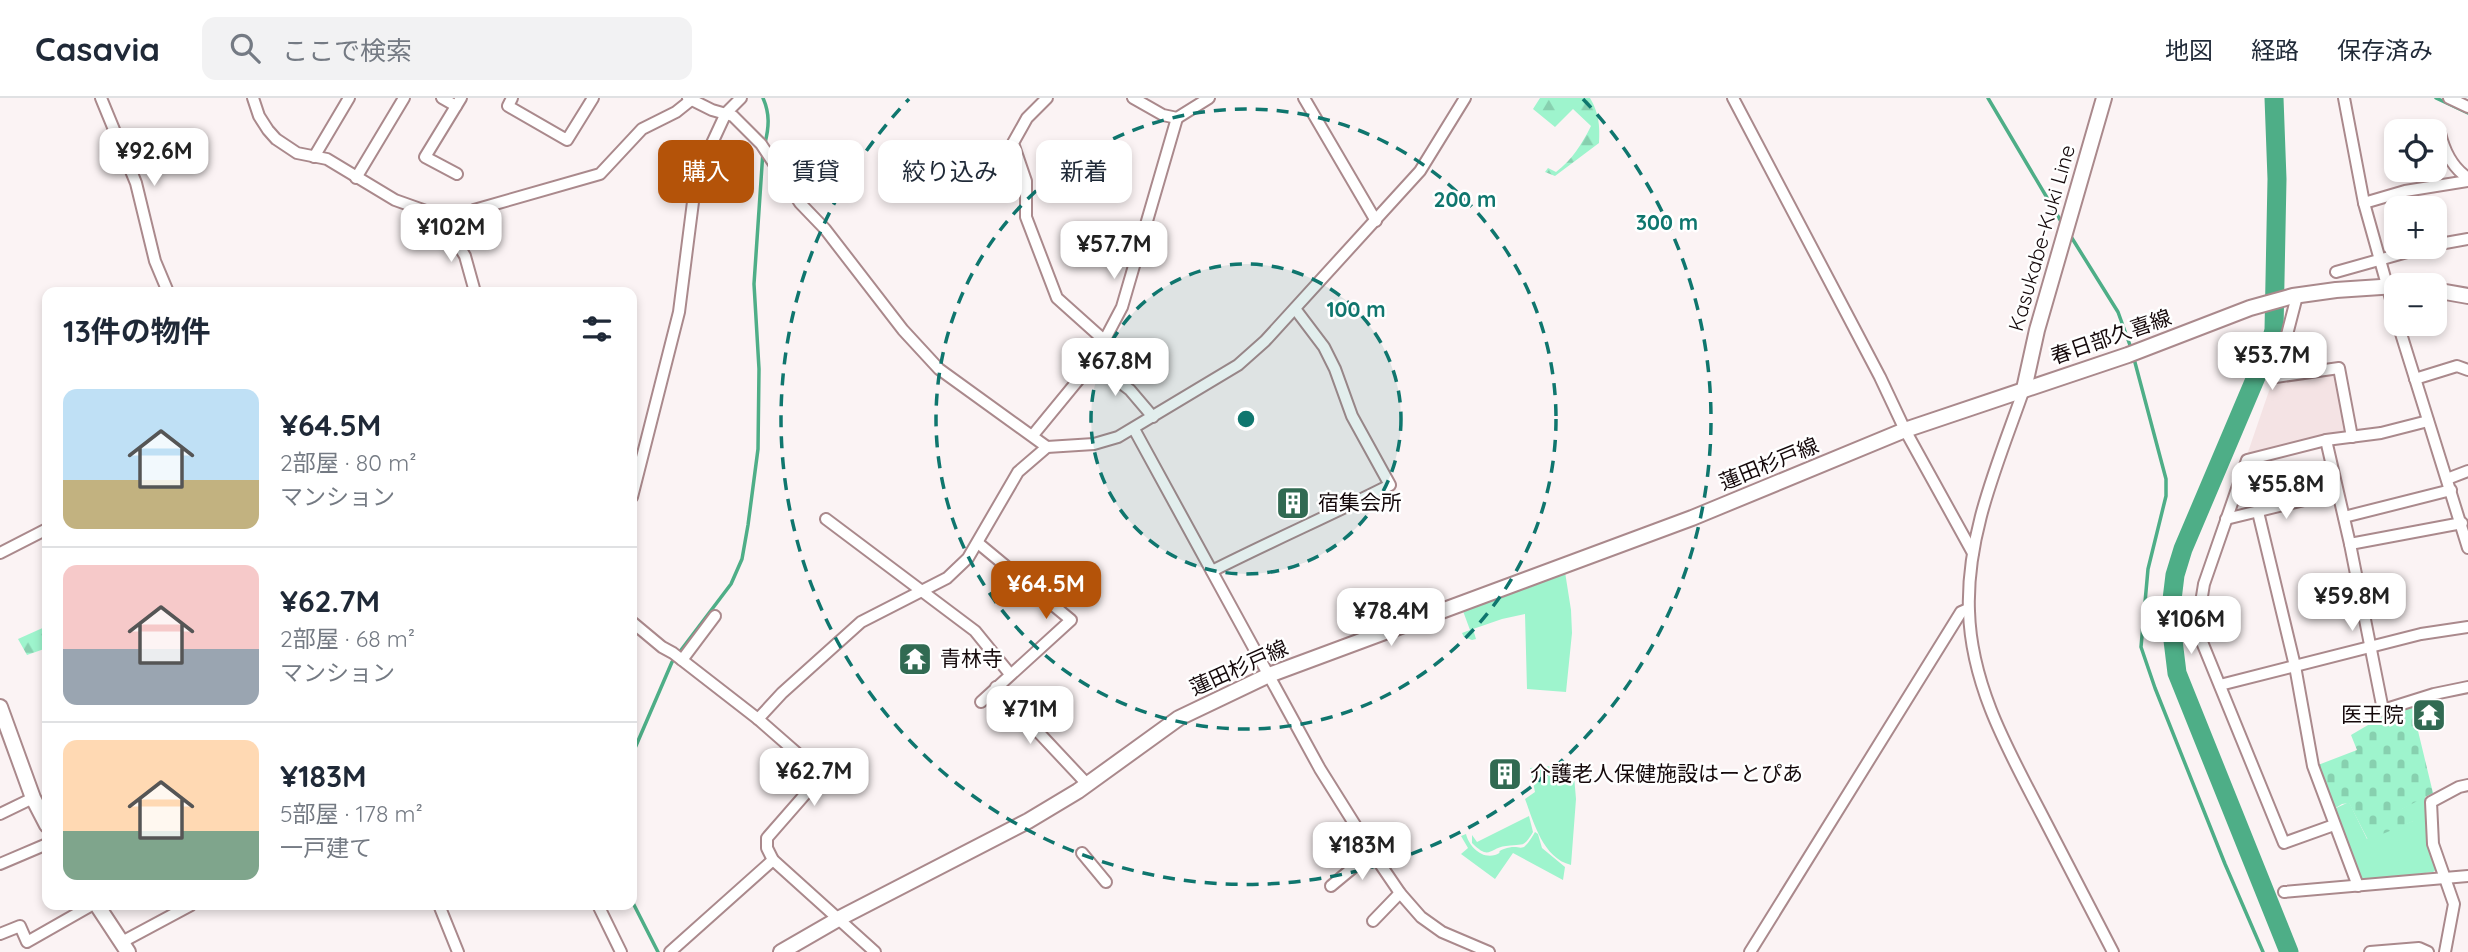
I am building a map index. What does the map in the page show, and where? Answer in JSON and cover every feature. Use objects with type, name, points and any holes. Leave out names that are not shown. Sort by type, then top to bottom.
[{"type":"main road","name":"Kasukabe-Kuki Line","points":[[2024,390],[2037,330],[2104,98]]},
{"type":"main road","points":[[2295,296],[2384,287]]},
{"type":"main road","points":[[2447,292],[2468,296]]},
{"type":"main road","name":"春日部久喜線","points":[[2024,390],[2128,355],[2250,308],[2295,296]]},
{"type":"main road","name":"蓮田杉戸線","points":[[781,952],[840,918],[1028,821],[1087,784],[1180,718],[1269,675],[1692,517],[1905,430],[2024,390]]},
{"type":"main road","points":[[0,707],[33,798],[42,815]]},
{"type":"main road","points":[[99,910],[125,947]]},
{"type":"street","points":[[101,98],[136,183],[155,261],[166,287]]},
{"type":"street","points":[[253,98],[259,116],[276,139],[297,153],[327,159],[395,200],[426,211],[448,228],[465,256],[474,287]]},
{"type":"street","points":[[314,157],[349,98]]},
{"type":"street","points":[[355,178],[404,98]]},
{"type":"street","points":[[442,98],[458,102],[425,157],[457,174]]},
{"type":"street","points":[[512,98],[508,106],[568,140],[593,98]]},
{"type":"street","points":[[637,477],[679,312],[694,194],[707,154],[726,113],[741,98]]},
{"type":"street","points":[[1047,98],[1027,118],[1013,143],[1026,181],[1026,217],[1057,298],[1104,341]]},
{"type":"street","points":[[1133,98],[1163,115],[1177,118]]},
{"type":"street","points":[[1033,435],[1093,362],[1122,307],[1177,118],[1209,98]]},
{"type":"street","points":[[1304,98],[1376,221]]},
{"type":"street","points":[[758,719],[861,622],[947,578],[968,558],[1018,472],[1047,447],[1094,444],[1134,429],[1238,365],[1296,310],[1420,171],[1465,98]]},
{"type":"street","points":[[1733,98],[1880,377],[1905,430],[1973,553]]},
{"type":"street","points":[[2344,98],[2364,203],[2385,273]]},
{"type":"street","points":[[2449,98],[2468,107]]},
{"type":"street","points":[[448,228],[474,211],[600,174],[642,129],[676,112],[690,99],[712,110],[733,116],[761,144],[800,203],[825,229],[903,330],[939,369],[1047,447]]},
{"type":"street","points":[[2447,153],[2468,179]]},
{"type":"street","points":[[2364,203],[2405,191],[2468,179]]},
{"type":"street","points":[[2447,243],[2468,239]]},
{"type":"street","points":[[2336,272],[2384,258]]},
{"type":"street","points":[[2295,296],[2276,377],[2339,368],[2352,437]]},
{"type":"street","points":[[1212,571],[1390,485],[1352,416],[1324,347],[1296,310]]},
{"type":"street","points":[[2402,336],[2468,548]]},
{"type":"street","points":[[1093,362],[1130,390],[1153,417]]},
{"type":"street","points":[[2415,379],[2457,366],[2468,370]]},
{"type":"street","points":[[2024,390],[1994,471],[1979,523],[1973,553],[1968,609],[1972,645],[1982,691],[2012,757],[2113,952]]},
{"type":"street","points":[[2334,825],[2284,844],[2202,642],[2199,615],[2204,584],[2246,460],[2326,440],[2381,433],[2428,421]]},
{"type":"street","points":[[1134,429],[1320,769],[1372,852],[1400,893],[1421,917],[1442,932],[1489,952]]},
{"type":"street","points":[[2326,440],[2383,710],[2434,694],[2468,687]]},
{"type":"street","points":[[2344,517],[2449,484],[2468,471]]},
{"type":"street","points":[[2226,519],[2337,492]]},
{"type":"street","points":[[2258,512],[2295,666],[2313,766],[2358,886]]},
{"type":"street","points":[[826,519],[975,631],[1010,674]]},
{"type":"street","points":[[2350,544],[2462,523]]},
{"type":"street","points":[[0,553],[42,532]]},
{"type":"street","points":[[978,543],[1071,620],[981,702]]},
{"type":"street","points":[[1750,952],[1962,612],[1968,609]]},
{"type":"street","points":[[682,660],[715,616]]},
{"type":"street","points":[[637,626],[758,719],[822,775],[768,838],[767,848],[774,860],[875,952]]},
{"type":"street","points":[[2220,685],[2468,626]]},
{"type":"street","points":[[996,687],[1087,784]]},
{"type":"street","points":[[2445,952],[2454,904],[2433,844],[2431,802],[2468,785]]},
{"type":"street","points":[[0,814],[33,798]]},
{"type":"street","points":[[0,864],[42,846]]},
{"type":"street","points":[[1331,887],[1372,852]]},
{"type":"street","points":[[1082,853],[1106,882]]},
{"type":"street","points":[[670,952],[774,860]]},
{"type":"street","points":[[2284,892],[2468,876]]},
{"type":"street","points":[[1373,921],[1400,893]]},
{"type":"street","points":[[0,934],[20,926],[27,942],[86,910]]},
{"type":"street","points":[[125,947],[183,910]]},
{"type":"street","points":[[441,910],[458,952]]},
{"type":"street","points":[[600,910],[621,952]]},
{"type":"street","points":[[2370,952],[2419,948],[2428,952]]},
{"type":"shaded area","points":[[2332,375],[2336,378],[2345,429],[2342,434],[2247,455],[2271,385]]},
{"type":"green space","points":[[1540,98],[1590,98],[1598,120],[1599,143],[1555,176],[1545,172],[1548,168],[1556,172],[1567,162],[1591,126],[1573,109],[1555,127],[1533,109]]},
{"type":"green space","points":[[1565,572],[1572,633],[1566,692],[1527,689],[1525,614],[1473,629],[1476,639],[1472,640],[1464,637],[1462,633],[1470,630],[1463,611]]},
{"type":"green space","points":[[42,628],[42,650],[27,655],[18,639]]},
{"type":"green space","points":[[2412,706],[2433,793],[2402,809],[2414,821],[2368,840],[2349,803],[2334,809],[2318,765],[2357,750],[2351,735],[2380,718]]},
{"type":"green space","points":[[1573,764],[1576,799],[1571,865],[1553,855],[1547,847],[1536,829],[1525,799],[1535,792],[1530,768]]},
{"type":"green space","points":[[2425,796],[2427,843],[2437,869],[2433,872],[2365,881],[2360,878],[2334,809],[2349,802],[2367,839],[2413,821],[2401,809]]},
{"type":"green space","points":[[1529,816],[1533,832],[1525,843],[1486,852],[1472,843],[1472,835],[1477,842]]},
{"type":"green space","points":[[1535,832],[1542,848],[1565,867],[1563,880],[1513,853],[1495,879],[1461,854],[1468,848],[1461,836],[1466,834],[1476,850],[1490,856],[1510,847],[1524,847]]},
{"type":"waterway","points":[[763,98],[768,120],[765,143]]},
{"type":"waterway","points":[[1988,98],[2062,223]]},
{"type":"waterway","points":[[2274,98],[2277,179],[2274,330],[2183,549],[2175,575],[2170,616],[2177,673],[2289,952]]},
{"type":"waterway","points":[[2275,118],[2280,98]]},
{"type":"waterway","points":[[2436,98],[2468,113]]},
{"type":"waterway","points":[[637,743],[672,662],[731,584],[742,559],[758,449],[759,369],[754,284],[763,151]]},
{"type":"waterway","points":[[2070,235],[2118,312],[2131,348]]},
{"type":"waterway","points":[[2133,355],[2166,479],[2166,496],[2148,569],[2141,647],[2225,864],[2263,952]]},
{"type":"waterway","points":[[637,910],[658,952]]},
{"type":"place","name":"宿集会所","points":[[1293,503]]},
{"type":"place","name":"青林寺","points":[[915,659]]},
{"type":"place","name":"医王院","points":[[2429,715]]},
{"type":"place","name":"介護老人保健施設はーとぴあ","points":[[1505,774]]}]
